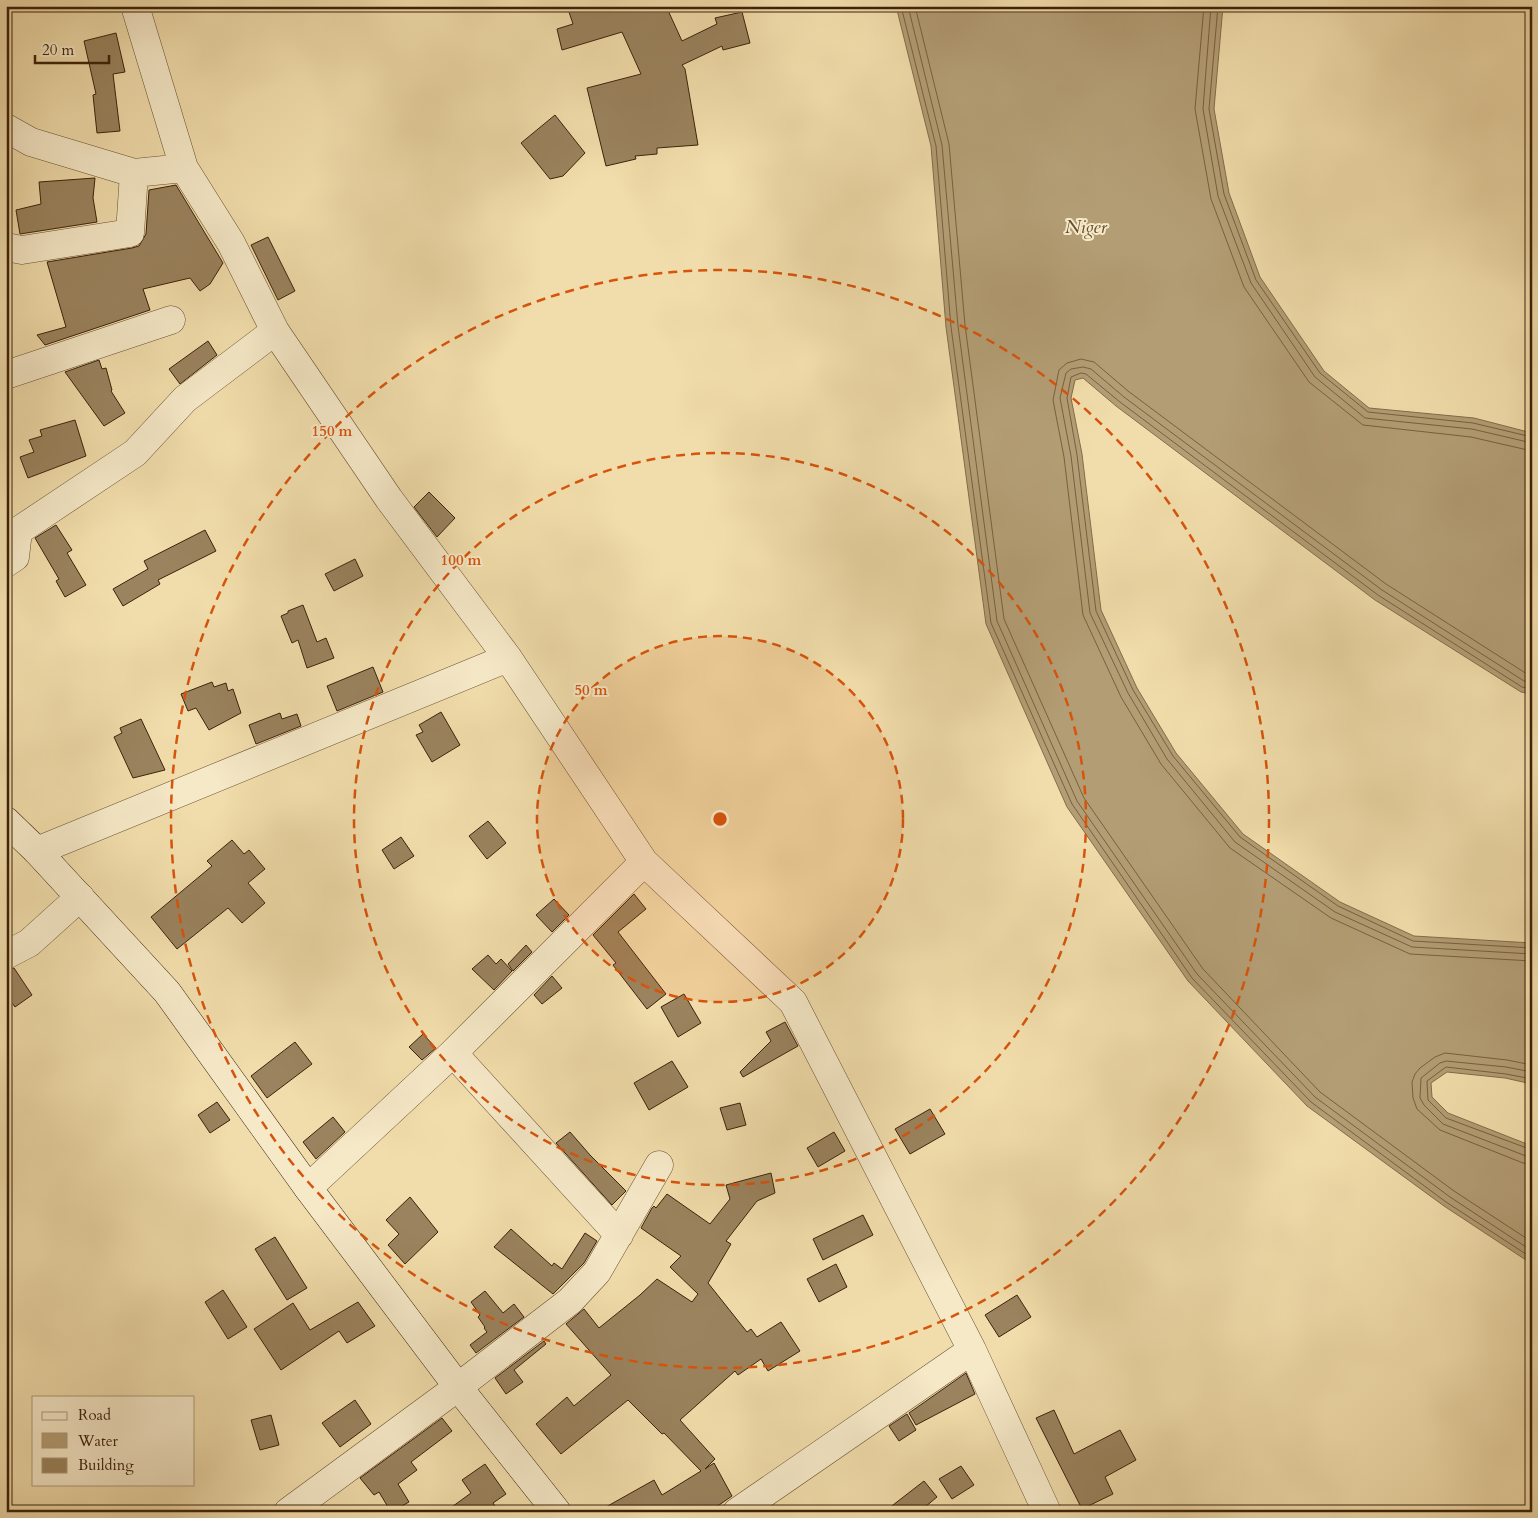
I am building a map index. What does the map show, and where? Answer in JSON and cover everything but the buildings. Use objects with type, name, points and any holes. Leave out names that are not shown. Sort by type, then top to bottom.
[{"type":"street","points":[[135,6],[184,168],[231,243],[276,331],[389,499],[508,658],[644,862],[794,1002],[972,1350],[1047,1512]]},
{"type":"street","points":[[6,128],[30,142],[134,173],[184,168]]},
{"type":"street","points":[[6,247],[22,250],[130,233],[134,173]]},
{"type":"street","points":[[6,375],[171,320]]},
{"type":"street","points":[[6,563],[15,556],[18,532],[135,453],[186,399],[276,331]]},
{"type":"street","points":[[37,851],[508,658]]},
{"type":"street","points":[[7,823],[37,851],[167,992],[308,1188],[458,1387],[557,1512]]},
{"type":"street","points":[[308,1188],[453,1053],[644,862]]},
{"type":"street","points":[[6,955],[29,943],[80,897]]},
{"type":"street","points":[[453,1053],[618,1235]]},
{"type":"street","points":[[288,1512],[570,1302],[597,1272],[659,1165]]},
{"type":"street","points":[[737,1512],[972,1350]]},
{"type":"water","name":"Niger","points":[[896,6],[1223,6],[1214,109],[1229,193],[1260,277],[1324,371],[1369,408],[1474,418],[1532,433],[1532,694],[1521,692],[1375,600],[1116,406],[1083,378],[1075,380],[1071,398],[1082,454],[1101,610],[1137,688],[1176,753],[1243,834],[1340,902],[1414,936],[1532,943],[1532,1084],[1505,1078],[1447,1072],[1431,1083],[1432,1097],[1448,1113],[1532,1146],[1532,1264],[1444,1206],[1307,1106],[1188,981],[1067,807],[986,624],[946,327],[931,146]]}]
